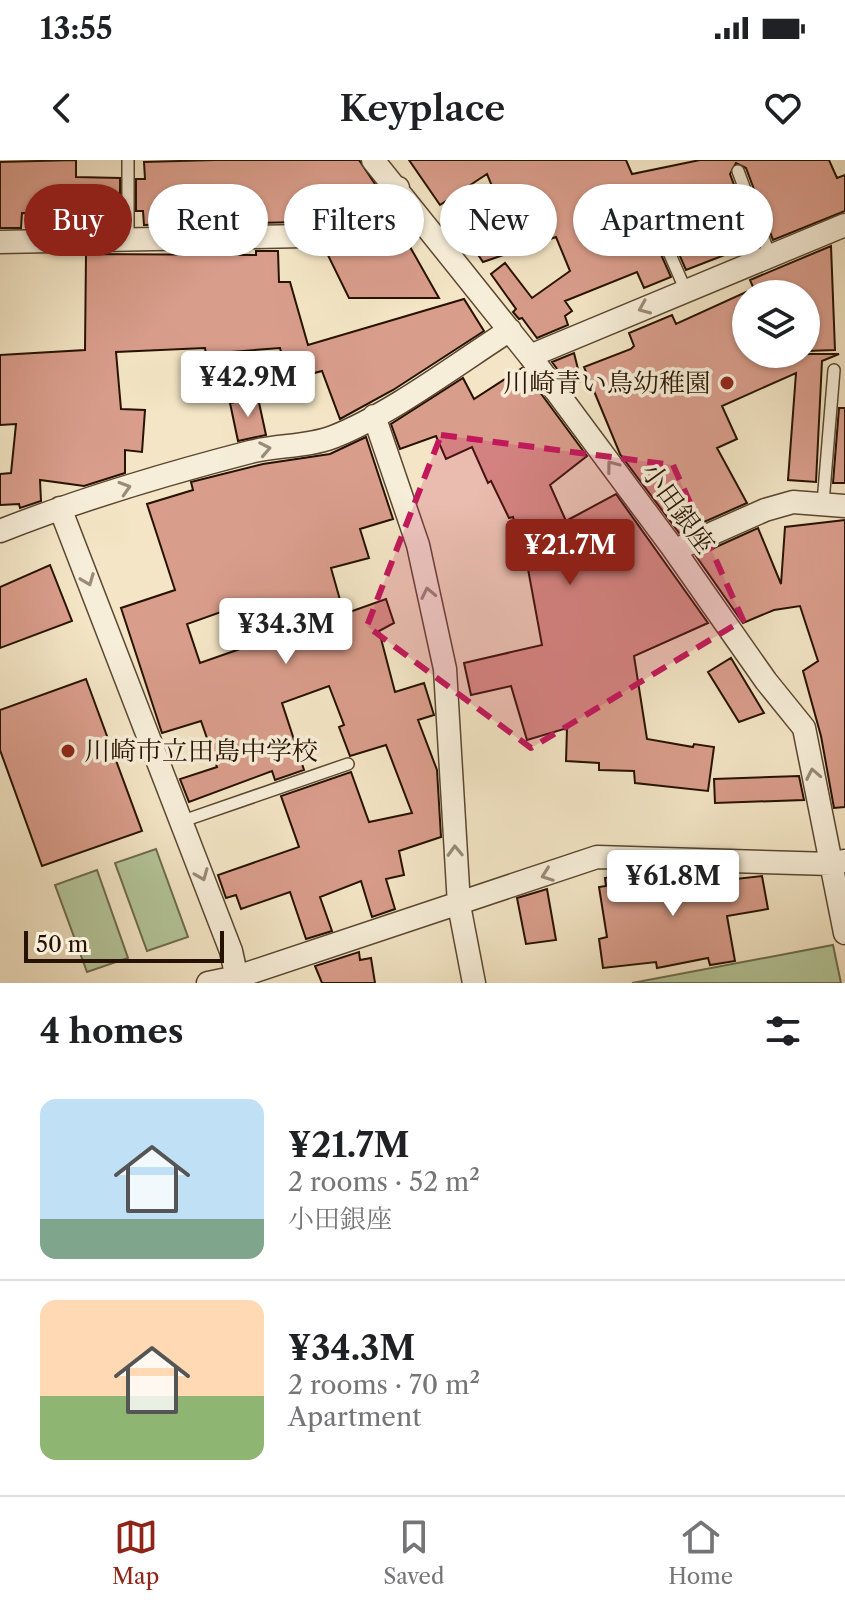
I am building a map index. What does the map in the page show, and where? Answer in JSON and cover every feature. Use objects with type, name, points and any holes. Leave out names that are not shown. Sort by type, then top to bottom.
[{"type":"street","name":"小田銀座","points":[[373,160],[394,184]]},
{"type":"street","name":"小田銀座","points":[[424,221],[530,356],[675,550],[766,681],[804,728],[838,862],[845,933]]},
{"type":"street","points":[[773,255],[845,225]]},
{"type":"street","points":[[132,240],[284,236]]},
{"type":"street","points":[[0,242],[24,242]]},
{"type":"street","points":[[530,356],[770,256]]},
{"type":"street","points":[[0,531],[60,508],[254,451],[332,437],[374,416],[510,330]]},
{"type":"street","points":[[374,416],[418,545],[445,669],[459,905],[474,983]]},
{"type":"street","points":[[675,550],[765,510],[793,502],[834,504]]},
{"type":"street","points":[[60,508],[231,951],[238,980]]},
{"type":"street","points":[[208,983],[238,980],[597,857],[838,862]]},
{"type":"lane","points":[[128,160],[128,184]]},
{"type":"lane","points":[[738,171],[743,184]]},
{"type":"lane","points":[[671,256],[686,291]]},
{"type":"lane","points":[[834,370],[834,504]]},
{"type":"lane","points":[[180,822],[348,764]]},
{"type":"highlighted area","points":[[441,435],[673,465],[743,620],[531,748],[367,626]]},
{"type":"green space","points":[[156,849],[188,937],[147,951],[115,863]]},
{"type":"green space","points":[[97,870],[128,958],[87,972],[55,885]]},
{"type":"green space","points":[[833,945],[841,983],[632,983]]},
{"type":"building","points":[[76,160],[76,177],[120,178],[120,184],[24,184],[21,228],[0,228],[0,162]]},
{"type":"building","points":[[359,160],[375,184],[284,184],[284,222],[268,223],[268,184],[148,184],[148,225],[144,225],[143,211],[136,211],[136,179],[145,179],[144,162]]},
{"type":"building","points":[[409,160],[626,160],[632,174],[700,160],[829,160],[837,178],[845,175],[845,211],[773,240],[773,184],[752,184],[746,168],[736,163],[730,174],[734,184],[573,184],[573,256],[662,256],[671,277],[644,288],[637,272],[565,301],[572,311],[565,316],[568,325],[537,338],[522,318],[519,319],[513,312],[516,309],[491,274],[505,263],[532,298],[570,271],[557,239],[557,184],[491,184],[487,174],[472,184],[440,184],[440,205]]},
{"type":"building","points":[[831,246],[835,350],[820,351],[820,280],[750,280]]},
{"type":"building","points":[[268,251],[278,251],[279,282],[290,282],[308,345],[464,299],[484,331],[393,390],[340,419],[322,371],[288,380],[280,348],[206,354],[205,348],[116,352],[121,409],[145,410],[142,452],[125,450],[125,473],[84,486],[40,480],[41,501],[20,508],[19,504],[0,505],[0,474],[11,473],[16,424],[0,425],[0,355],[85,350],[86,256],[268,256]]},
{"type":"building","points":[[328,256],[415,256],[439,298],[349,298]]},
{"type":"building","points":[[479,256],[501,256],[483,262]]},
{"type":"building","points":[[680,256],[722,256],[686,270]]},
{"type":"building","points":[[732,298],[732,368],[820,368],[820,354],[839,354],[822,361],[816,482],[788,480],[796,373],[722,406],[737,439],[717,448],[747,503],[679,533],[620,454],[584,367],[631,349],[634,346],[629,333],[672,315],[676,324]]},
{"type":"building","points":[[574,353],[581,381],[569,385],[552,362]]},
{"type":"building","points":[[522,368],[587,456],[550,485],[566,521],[616,494],[708,623],[634,656],[647,739],[693,747],[694,744],[714,747],[708,791],[635,783],[634,771],[599,770],[599,763],[566,761],[567,728],[527,740],[511,686],[471,695],[464,663],[542,645],[528,569],[513,517],[509,518],[491,481],[488,483],[472,447],[446,459],[436,436],[400,449],[391,424],[463,378],[474,399]]},
{"type":"building","points":[[258,398],[266,435],[238,441],[230,403]]},
{"type":"building","points":[[839,408],[845,408],[845,483],[833,483]]},
{"type":"building","points":[[366,437],[393,519],[360,529],[369,558],[331,568],[344,614],[386,599],[394,623],[379,631],[395,692],[424,683],[434,715],[418,720],[437,770],[441,837],[399,851],[404,875],[386,879],[395,909],[372,917],[361,881],[320,897],[332,931],[306,939],[290,892],[241,909],[236,895],[226,898],[218,875],[299,847],[281,796],[351,772],[369,822],[412,813],[386,745],[350,756],[339,727],[344,725],[329,686],[282,703],[304,770],[275,780],[272,771],[189,802],[180,779],[217,767],[201,721],[162,733],[121,608],[175,590],[147,504],[193,490],[191,482],[263,464],[330,454]],"holes":[[[246,603],[257,643],[200,663],[187,624]]]},
{"type":"building","points":[[845,520],[845,807],[834,808],[821,736],[803,671],[818,661],[800,606],[774,610],[743,623],[696,556],[758,528],[781,584],[785,527]]},
{"type":"building","points":[[50,565],[72,621],[0,648],[0,587]]},
{"type":"building","points":[[731,658],[764,713],[739,722],[708,672]]},
{"type":"building","points":[[86,679],[142,831],[42,866],[0,750],[0,710]]},
{"type":"building","points":[[799,776],[804,800],[715,803],[714,779]]},
{"type":"building","points":[[638,872],[672,873],[672,883],[717,875],[718,881],[762,876],[768,909],[727,916],[735,961],[710,965],[708,958],[657,968],[656,962],[603,968],[599,939],[607,937],[599,887],[606,886],[605,878]]},
{"type":"building","points":[[547,889],[556,940],[526,944],[517,898]]},
{"type":"building","points":[[359,952],[360,960],[371,958],[375,983],[322,983],[315,966]]},
{"type":"place","name":"川崎青い鳥幼稚園","points":[[727,383]]},
{"type":"place","name":"川崎市立田島中学校","points":[[68,751]]}]
